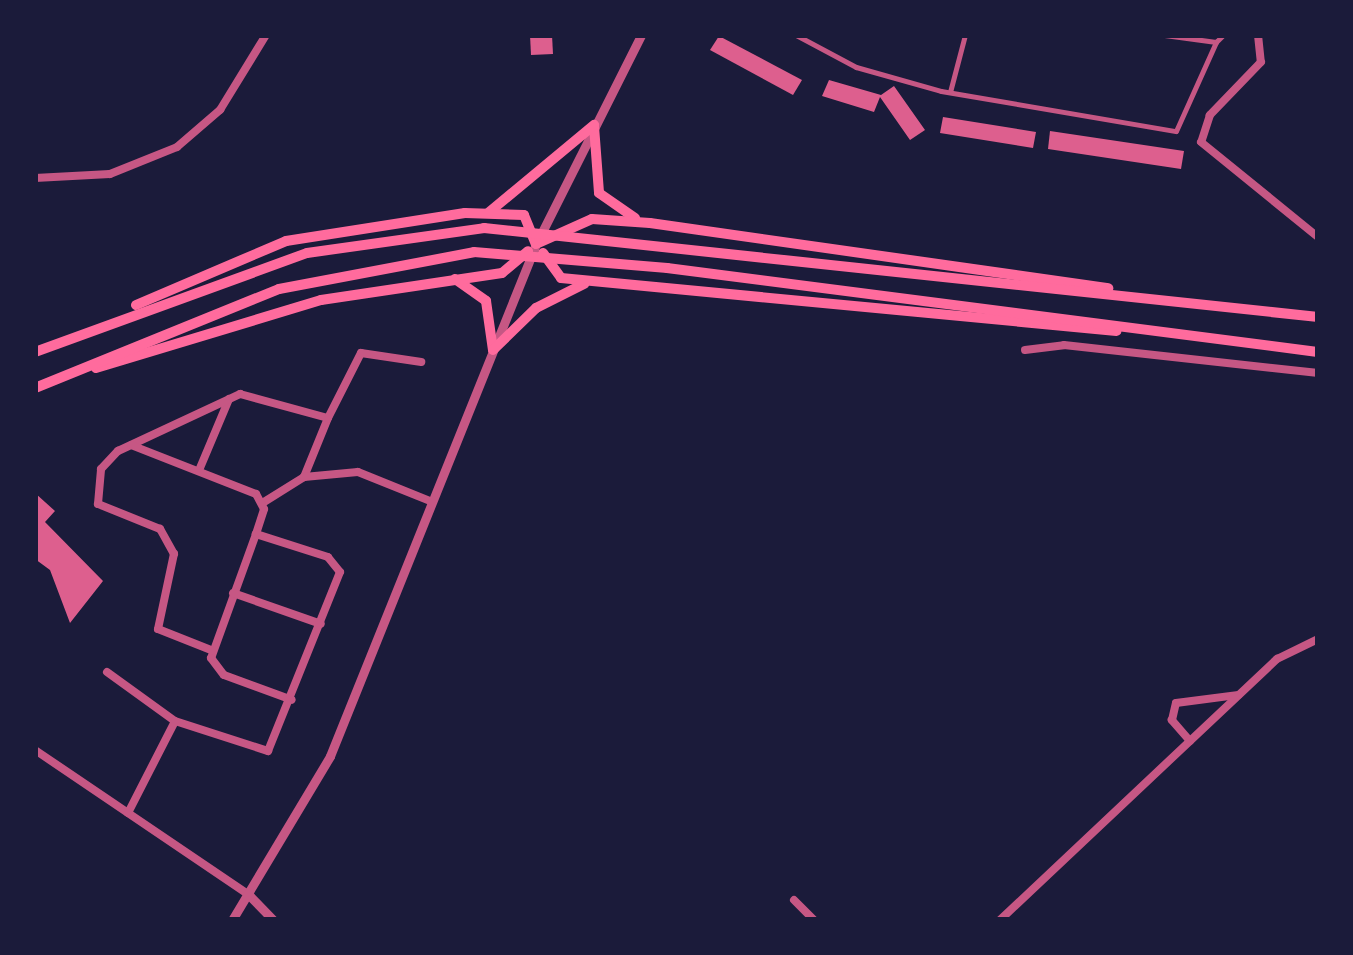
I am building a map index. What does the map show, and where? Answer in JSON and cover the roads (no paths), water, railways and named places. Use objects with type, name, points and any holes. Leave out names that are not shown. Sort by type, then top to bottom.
[{"type":"main road","points":[[488,212],[594,125]]},
{"type":"main road","points":[[594,125],[600,194],[650,223]]},
{"type":"main road","points":[[35,352],[286,241],[488,212],[524,214],[536,244],[561,278],[936,321],[1167,332]]},
{"type":"main road","points":[[40,386],[321,300],[444,276],[502,274],[536,244],[592,219],[650,223],[1040,274],[1170,301]]},
{"type":"main road","points":[[35,352],[307,253],[511,228],[1318,317]]},
{"type":"main road","points":[[40,386],[310,280],[426,255],[505,252],[579,257],[1318,352]]},
{"type":"main road","points":[[444,276],[486,301],[493,350]]},
{"type":"main road","points":[[493,350],[551,298],[592,282]]},
{"type":"street","points":[[35,178],[110,174],[177,147],[220,110],[266,35]]},
{"type":"street","points":[[232,920],[330,756],[536,244],[641,35]]},
{"type":"street","points":[[796,35],[856,67],[950,92],[1176,131],[1216,42],[1223,35]]},
{"type":"street","points":[[950,92],[965,35]]},
{"type":"street","points":[[1164,35],[1216,42]]},
{"type":"street","points":[[1258,35],[1261,62],[1210,115],[1202,142],[1318,237]]},
{"type":"street","points":[[1025,350],[1064,345],[1318,373]]},
{"type":"street","points":[[304,477],[361,353],[422,362]]},
{"type":"street","points":[[292,700],[224,676],[212,650],[158,629],[156,611],[176,570],[160,529],[106,510],[94,496],[101,469],[131,445],[250,392],[328,418]]},
{"type":"street","points":[[200,468],[229,399]]},
{"type":"street","points":[[131,445],[200,468],[264,502]]},
{"type":"street","points":[[212,650],[256,534],[264,502],[304,477],[358,472],[430,501]]},
{"type":"street","points":[[108,672],[175,721],[260,752],[278,742],[321,624],[337,562],[256,534]]},
{"type":"street","points":[[233,594],[321,624]]},
{"type":"street","points":[[1000,920],[1286,652],[1318,639]]},
{"type":"street","points":[[1190,740],[1172,720],[1176,703],[1238,696]]},
{"type":"street","points":[[128,813],[175,721]]},
{"type":"street","points":[[35,750],[249,895],[273,920]]},
{"type":"street","points":[[794,900],[814,920]]}]
